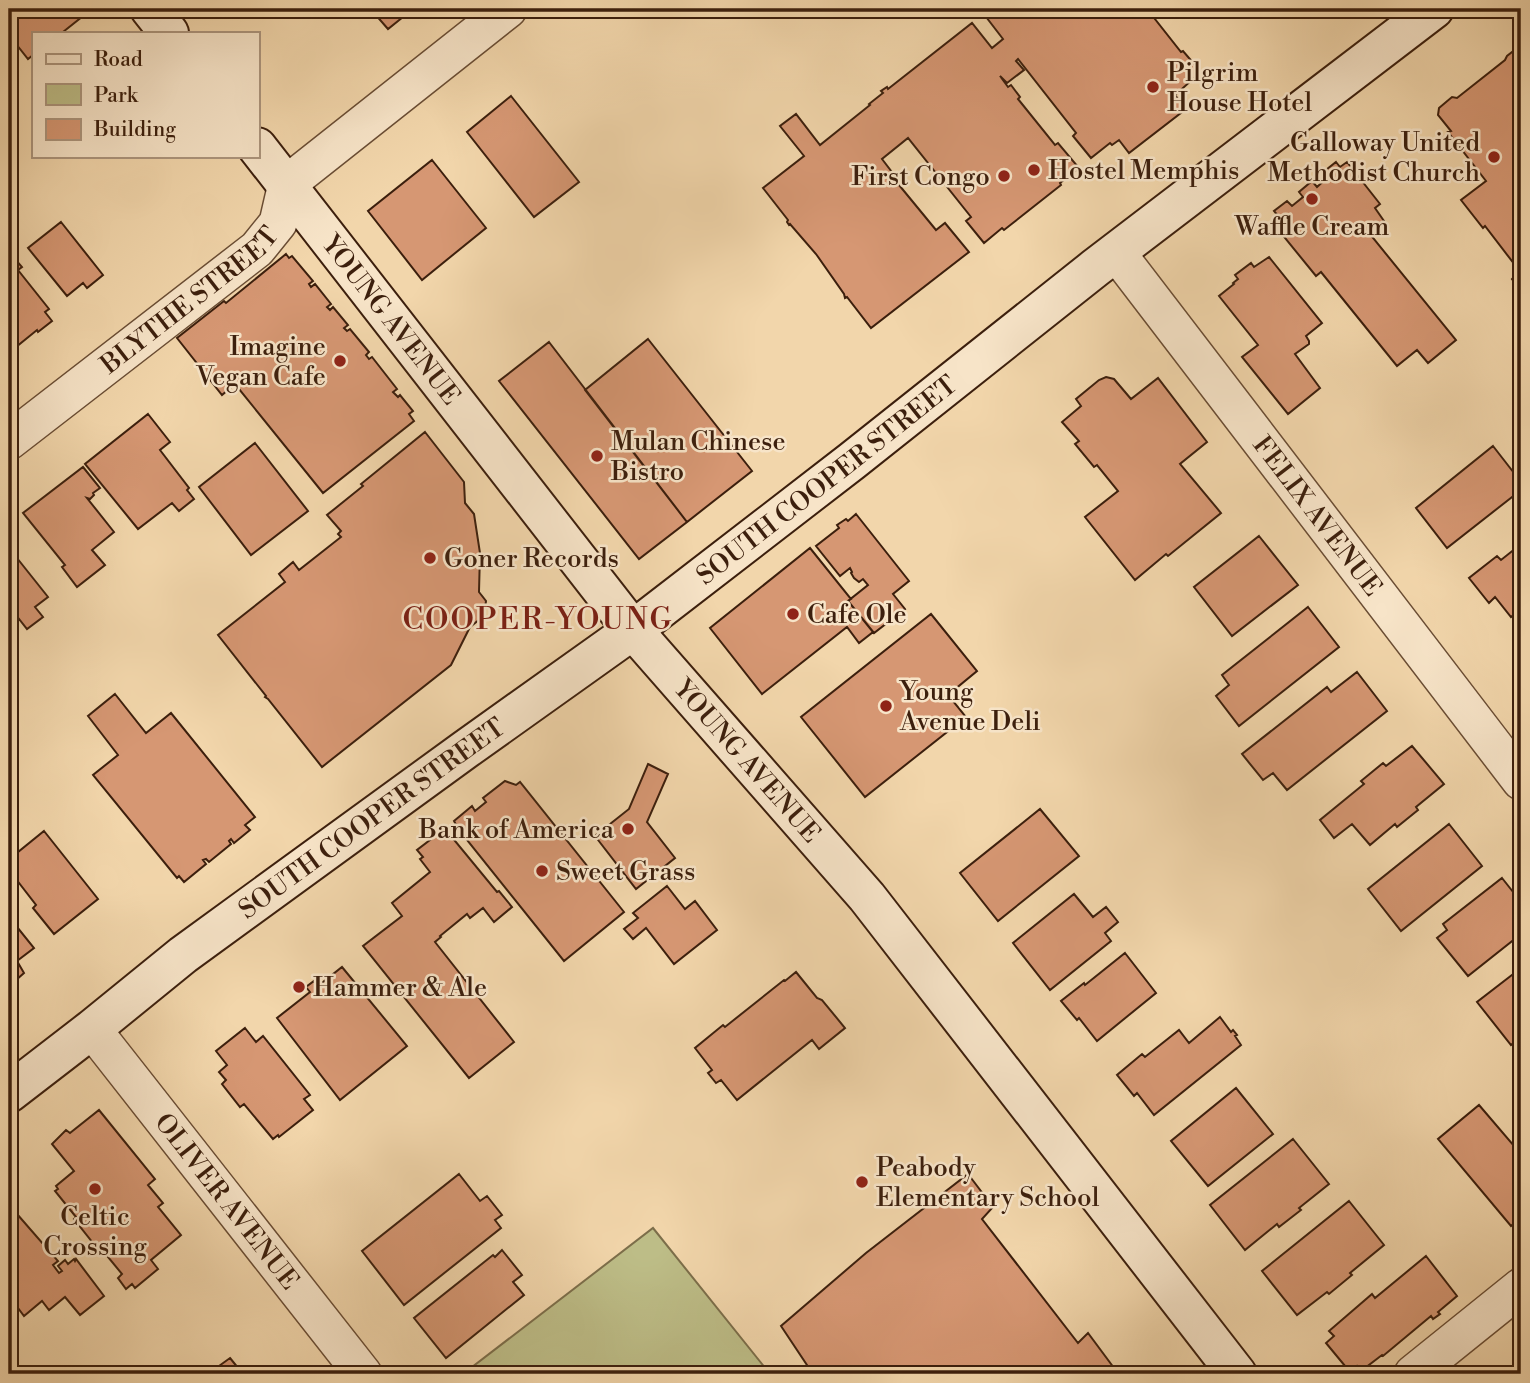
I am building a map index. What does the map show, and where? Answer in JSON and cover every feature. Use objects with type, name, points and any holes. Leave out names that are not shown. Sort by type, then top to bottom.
[{"type":"main road","points":[[150,9],[168,32]]},
{"type":"main road","name":"SOUTH COOPER STREET","points":[[9,1093],[183,955],[634,630],[1116,252],[1434,9]]},
{"type":"main road","name":"YOUNG AVENUE","points":[[259,150],[634,630],[867,897],[1237,1374]]},
{"type":"street","points":[[286,184],[508,9]]},
{"type":"street","name":"BLYTHE STREET","points":[[9,441],[257,249],[278,223],[286,184]]},
{"type":"street","name":"FELIX AVENUE","points":[[1116,252],[1521,781]]},
{"type":"street","name":"OLIVER AVENUE","points":[[92,1028],[363,1374]]},
{"type":"street","points":[[1413,1374],[1521,1287]]},
{"type":"green space","points":[[653,1228],[770,1374],[463,1374]]},
{"type":"building","points":[[9,9],[77,9],[83,16],[63,32],[32,32],[32,56],[28,59],[9,35]]},
{"type":"building","points":[[365,9],[409,9],[406,11],[408,13],[388,29],[375,14],[371,17]]},
{"type":"building","name":"First Congo","points":[[980,9],[1147,9],[1181,52],[1183,51],[1201,72],[1175,95],[1186,109],[1129,153],[1119,140],[1112,145],[1110,143],[1091,158],[1073,136],[1076,133],[1018,59],[1016,61],[1024,70],[1007,83],[1000,76],[1008,87],[1011,85],[1020,97],[1018,99],[1055,145],[1058,143],[1079,168],[1004,230],[1002,228],[984,243],[966,221],[971,217],[908,138],[882,159],[901,184],[899,185],[936,230],[945,223],[969,252],[871,328],[847,297],[845,298],[816,254],[789,225],[763,188],[804,156],[780,126],[796,114],[820,145],[870,105],[883,93],[881,91],[887,87],[888,89],[972,23],[992,48],[1003,39]]},
{"type":"building","name":"Galloway United Methodist Church","points":[[1521,45],[1521,291],[1512,279],[1518,269],[1461,200],[1486,181],[1438,115],[1439,108],[1452,97],[1457,98]]},
{"type":"building","points":[[511,96],[579,182],[534,217],[467,132]]},
{"type":"building","points":[[432,160],[486,228],[422,280],[368,211]]},
{"type":"building","points":[[1336,162],[1340,167],[1347,162],[1380,204],[1375,208],[1384,221],[1369,233],[1456,340],[1428,363],[1417,350],[1397,366],[1321,272],[1316,276],[1272,222],[1279,217],[1274,211],[1287,201],[1292,206],[1303,197],[1299,192],[1312,181],[1317,187],[1327,178],[1322,173]]},
{"type":"building","points":[[61,222],[103,275],[87,288],[83,283],[67,296],[28,248]]},
{"type":"building","points":[[9,252],[22,267],[18,270],[49,309],[45,312],[52,321],[16,347],[9,338]]},
{"type":"building","points":[[286,254],[289,258],[292,256],[313,281],[309,284],[311,287],[315,284],[331,304],[327,307],[330,310],[333,307],[348,325],[344,328],[347,331],[350,329],[369,352],[366,355],[369,359],[372,357],[397,389],[393,392],[398,397],[400,395],[413,411],[409,414],[414,421],[323,493],[235,384],[222,395],[177,338],[224,301],[226,303]]},
{"type":"building","points":[[1269,257],[1322,323],[1306,336],[1309,344],[1295,354],[1320,388],[1288,414],[1242,357],[1258,345],[1219,296],[1238,279],[1235,275],[1251,263],[1254,267]]},
{"type":"building","points":[[648,339],[752,471],[687,522],[585,390]]},
{"type":"building","name":"Mulan Chinese Bistro","points":[[549,342],[687,522],[639,559],[499,381]]},
{"type":"building","points":[[1106,377],[1114,379],[1131,399],[1158,378],[1207,442],[1180,464],[1221,513],[1135,580],[1085,517],[1118,491],[1075,444],[1079,441],[1062,422],[1081,406],[1076,399]]},
{"type":"building","points":[[148,414],[170,442],[160,450],[189,488],[187,490],[194,499],[179,511],[172,503],[138,529],[85,464]]},
{"type":"building","points":[[425,432],[464,482],[465,503],[474,514],[480,553],[479,592],[486,601],[484,616],[470,627],[451,665],[322,767],[218,635],[285,582],[279,574],[293,562],[299,570],[341,537],[338,534],[341,531],[327,515]]},
{"type":"building","points":[[255,443],[308,511],[251,555],[199,487]]},
{"type":"building","points":[[1493,446],[1521,482],[1521,490],[1447,548],[1416,508]]},
{"type":"building","points":[[83,467],[100,488],[90,499],[87,498],[114,532],[92,550],[105,565],[77,587],[62,567],[65,565],[23,513]]},
{"type":"building","points":[[856,514],[909,581],[893,594],[905,609],[874,633],[848,601],[868,585],[863,579],[859,582],[854,578],[850,568],[840,576],[816,546],[839,528],[837,525]]},
{"type":"building","points":[[1259,536],[1298,585],[1232,636],[1194,587]]},
{"type":"building","points":[[1521,544],[1521,609],[1511,617],[1495,597],[1489,603],[1469,578],[1497,556],[1501,560]]},
{"type":"building","points":[[9,548],[48,597],[35,607],[43,617],[27,629],[19,619],[9,626]]},
{"type":"building","name":"Cafe Ole","points":[[810,548],[851,599],[848,601],[873,632],[859,643],[847,627],[762,694],[710,628]]},
{"type":"building","points":[[1308,607],[1339,647],[1239,726],[1216,696],[1229,685],[1222,675]]},
{"type":"building","name":"Young Avenue Deli","points":[[931,614],[977,671],[948,695],[966,717],[865,797],[801,717]]},
{"type":"building","points":[[1357,672],[1387,711],[1287,790],[1273,773],[1263,780],[1242,754],[1327,687],[1331,692]]},
{"type":"building","points":[[115,694],[146,733],[171,713],[255,817],[245,825],[250,830],[234,843],[231,839],[231,844],[209,862],[203,860],[206,864],[184,882],[179,876],[177,878],[93,775],[118,755],[88,716]]},
{"type":"building","points":[[1412,746],[1444,784],[1416,807],[1418,810],[1397,827],[1395,824],[1370,845],[1352,824],[1334,838],[1320,820],[1364,784],[1361,781],[1383,763],[1386,766]]},
{"type":"building","name":"Bank of America","points":[[648,764],[668,774],[647,822],[675,858],[636,889],[595,836],[629,809]]},
{"type":"building","name":"Sweet Grass","points":[[505,781],[516,785],[520,782],[624,912],[564,961],[454,821],[472,806],[475,811],[486,802],[483,798]]},
{"type":"building","points":[[1040,809],[1079,856],[998,921],[960,873]]},
{"type":"building","points":[[1449,824],[1482,866],[1401,931],[1368,889]]},
{"type":"building","points":[[443,830],[512,907],[494,922],[483,908],[470,918],[467,914],[435,942],[514,1042],[469,1078],[363,946],[402,916],[392,903],[430,872],[417,850]]},
{"type":"building","points":[[44,831],[98,899],[54,934],[33,908],[36,905],[9,870],[9,841],[18,852]]},
{"type":"building","points":[[1502,878],[1521,902],[1521,934],[1468,976],[1437,938],[1447,930],[1443,924]]},
{"type":"building","points":[[667,886],[685,909],[695,901],[717,930],[674,964],[646,928],[633,939],[624,929],[638,918],[633,913]]},
{"type":"building","points":[[1074,894],[1093,917],[1106,907],[1118,922],[1105,933],[1111,941],[1050,990],[1013,943]]},
{"type":"building","points":[[9,917],[34,948],[17,961],[24,973],[15,981],[11,975],[9,977]]},
{"type":"building","points":[[1125,953],[1156,993],[1097,1041],[1061,1001]]},
{"type":"building","points":[[342,967],[407,1046],[340,1100],[277,1018],[310,992],[306,987],[314,981],[318,986]]},
{"type":"building","points":[[1521,968],[1521,1037],[1511,1045],[1477,1002]]},
{"type":"building","points":[[796,972],[845,1028],[819,1049],[812,1040],[737,1100],[721,1080],[716,1083],[708,1073],[712,1070],[695,1048]]},
{"type":"building","points":[[1220,1017],[1231,1032],[1233,1030],[1237,1035],[1235,1036],[1241,1045],[1154,1115],[1137,1093],[1134,1096],[1117,1075],[1142,1054],[1145,1057],[1179,1030],[1189,1043]]},
{"type":"building","points":[[245,1028],[256,1042],[263,1036],[310,1095],[304,1099],[313,1110],[273,1139],[244,1104],[240,1107],[222,1084],[226,1080],[219,1072],[227,1065],[216,1051]]},
{"type":"building","points":[[1236,1088],[1273,1134],[1208,1186],[1171,1141]]},
{"type":"building","points":[[1479,1105],[1521,1154],[1521,1217],[1511,1226],[1438,1139]]},
{"type":"building","points":[[99,1110],[155,1179],[148,1185],[163,1203],[158,1207],[181,1235],[151,1260],[158,1269],[135,1288],[132,1284],[126,1289],[118,1278],[122,1274],[99,1246],[97,1248],[55,1191],[58,1189],[56,1186],[74,1171],[52,1144],[66,1130],[70,1133]]},
{"type":"building","points":[[1293,1139],[1329,1184],[1299,1208],[1301,1210],[1279,1227],[1277,1224],[1245,1250],[1210,1205]]},
{"type":"building","points":[[459,1174],[480,1201],[487,1196],[502,1215],[495,1220],[501,1228],[404,1305],[362,1251]]},
{"type":"building","name":"Peabody Elementary School","points":[[968,1174],[993,1207],[982,1219],[1078,1343],[1088,1333],[1114,1368],[1106,1374],[817,1374],[809,1368],[781,1326],[866,1253]]},
{"type":"building","points":[[1349,1201],[1384,1245],[1329,1294],[1327,1292],[1297,1315],[1262,1271]]},
{"type":"building","points":[[17,1214],[58,1261],[53,1265],[59,1273],[62,1271],[58,1266],[65,1260],[68,1264],[76,1259],[104,1296],[80,1315],[65,1297],[49,1310],[42,1301],[24,1316],[12,1300],[9,1303],[9,1221]]},
{"type":"building","points":[[502,1250],[522,1275],[513,1282],[524,1295],[446,1358],[414,1318]]},
{"type":"building","points":[[1426,1256],[1457,1296],[1438,1312],[1440,1314],[1433,1319],[1431,1316],[1383,1356],[1361,1371],[1357,1366],[1350,1372],[1326,1343],[1334,1336],[1329,1331],[1372,1294],[1375,1298]]},
{"type":"building","points":[[230,1358],[243,1374],[208,1374]]},
{"type":"place","name":"Pilgrim House Hotel","points":[[1153,87]]},
{"type":"place","name":"Galloway United Methodist Church","points":[[1494,157]]},
{"type":"place","name":"Hostel Memphis","points":[[1034,170]]},
{"type":"place","name":"First Congo","points":[[1004,176]]},
{"type":"place","name":"Waffle Cream","points":[[1312,199]]},
{"type":"place","name":"Imagine Vegan Cafe","points":[[340,361]]},
{"type":"place","name":"Mulan Chinese Bistro","points":[[597,456]]},
{"type":"place","name":"Goner Records","points":[[430,558]]},
{"type":"place","name":"Cafe Ole","points":[[793,614]]},
{"type":"place","name":"Young Avenue Deli","points":[[886,706]]},
{"type":"place","name":"Bank of America","points":[[628,829]]},
{"type":"place","name":"Sweet Grass","points":[[542,871]]},
{"type":"place","name":"Hammer & Ale","points":[[299,987]]},
{"type":"place","name":"Peabody Elementary School","points":[[862,1182]]},
{"type":"place","name":"Celtic Crossing","points":[[95,1189]]},
{"type":"district","name":"COOPER-YOUNG","points":[[538,619]]}]
